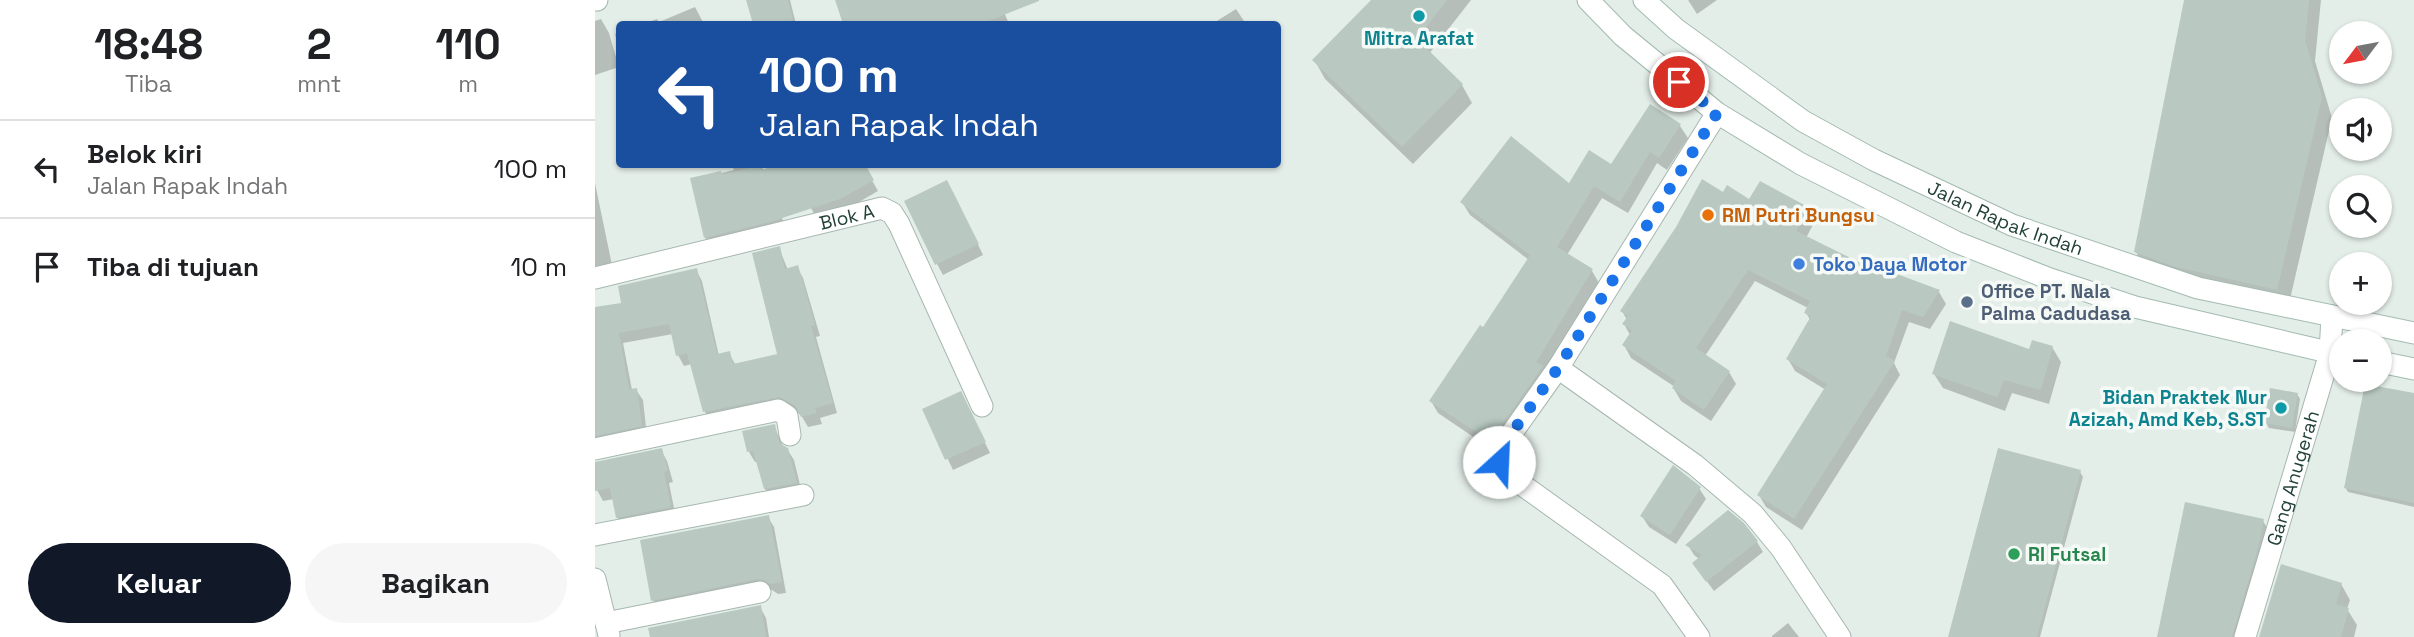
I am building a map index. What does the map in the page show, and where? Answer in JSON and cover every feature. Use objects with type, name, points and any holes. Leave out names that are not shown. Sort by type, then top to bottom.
[{"type":"street","name":"Jalan Rapak Indah","points":[[1588,0],[1623,36],[1717,113],[1801,164],[1956,242],[2038,275],[2135,307],[2329,352]]},
{"type":"street","name":"Jalan Rapak Indah","points":[[1644,0],[1676,29],[1803,121],[1874,160],[2012,225],[2198,288],[2414,333]]},
{"type":"street","points":[[1699,637],[1662,585],[1507,474],[1499,462],[1499,451],[1558,368],[1717,113]]},
{"type":"street","name":"Blok A","points":[[595,278],[882,208],[892,213],[899,224],[982,406]]},
{"type":"street","name":"Gang Anugerah","points":[[2332,316],[2333,329]]},
{"type":"street","points":[[2392,364],[2414,369]]},
{"type":"street","points":[[1558,368],[1695,465],[1753,514],[1781,548],[1840,637]]},
{"type":"street","name":"Gang Anugerah","points":[[2245,637],[2329,376]]},
{"type":"street","points":[[595,449],[778,410],[787,416],[790,435]]},
{"type":"street","points":[[595,535],[803,495]]},
{"type":"street","points":[[596,589],[608,630],[760,592]]},
{"type":"building","points":[[746,0],[788,0],[793,20],[752,21]]},
{"type":"building","points":[[835,0],[1039,0],[989,21],[842,21]]},
{"type":"building","points":[[1371,0],[1447,0],[1417,39],[1463,84],[1402,147],[1312,60]]},
{"type":"building","points":[[2184,0],[2309,0],[2305,40],[2322,97],[2277,290],[2173,266],[2134,252]]},
{"type":"building","points":[[1650,104],[1681,124],[1659,158],[1650,152],[1620,202],[1594,186],[1557,247],[1593,269],[1536,362],[1543,366],[1490,441],[1429,401],[1480,325],[1483,327],[1530,255],[1460,202],[1511,136],[1569,183],[1589,150],[1611,164]]},
{"type":"building","points":[[749,168],[867,168],[874,180],[840,199],[773,221],[704,238],[690,178],[721,171],[722,175]]},
{"type":"building","points":[[1702,179],[1723,192],[1727,185],[1749,199],[1760,181],[1810,208],[1796,231],[1877,271],[1878,267],[1940,290],[1923,317],[1902,310],[1886,356],[1895,361],[1794,519],[1757,495],[1827,384],[1786,359],[1811,316],[1804,313],[1810,301],[1748,270],[1696,348],[1730,371],[1704,410],[1672,388],[1676,381],[1622,345],[1632,330],[1622,324],[1628,316],[1620,311],[1676,227]]},
{"type":"building","points":[[947,180],[979,244],[935,265],[904,201]]},
{"type":"building","points":[[780,246],[785,269],[798,265],[815,325],[811,326],[833,403],[815,408],[817,413],[801,417],[795,405],[780,397],[703,412],[687,353],[676,356],[669,324],[619,333],[629,389],[637,388],[642,426],[595,436],[595,307],[621,303],[618,286],[697,268],[717,354],[730,351],[733,364],[777,354],[752,253]]},
{"type":"building","points":[[1950,321],[2029,349],[2032,340],[2053,346],[2041,390],[2004,380],[1997,397],[1932,374]]},
{"type":"building","name":"Bidan Praktek Nur Azizah, Amd Keb, S.ST","points":[[2270,388],[2298,393],[2292,428],[2264,423]]},
{"type":"building","points":[[2392,389],[2414,393],[2414,503],[2344,488],[2363,392],[2392,392]]},
{"type":"building","points":[[961,391],[986,442],[945,460],[922,409]]},
{"type":"building","points":[[775,424],[779,443],[788,448],[797,483],[764,489],[753,451],[747,452],[742,431]]},
{"type":"building","points":[[662,448],[668,471],[664,472],[671,507],[616,518],[610,488],[595,491],[595,462]]},
{"type":"building","name":"RI Futsal","points":[[1998,448],[2081,470],[2037,637],[1948,637]]},
{"type":"building","points":[[1673,465],[1701,487],[1670,535],[1640,516]]},
{"type":"building","points":[[2185,502],[2264,519],[2232,637],[2157,637]]},
{"type":"building","points":[[1728,510],[1744,523],[1758,541],[1706,582],[1692,563],[1702,555],[1685,545]]},
{"type":"building","points":[[769,515],[782,582],[770,584],[757,579],[651,601],[640,540]]},
{"type":"building","points":[[2281,564],[2342,583],[2336,604],[2349,608],[2341,637],[2259,637]]},
{"type":"building","points":[[761,605],[766,637],[650,637],[648,628]]},
{"type":"place","name":"Mitra Arafat","points":[[1419,16]]},
{"type":"place","name":"RM Putri Bungsu","points":[[1708,215]]},
{"type":"place","name":"Toko Daya Motor","points":[[1799,264]]},
{"type":"place","name":"Office PT. Nala Palma Cadudasa","points":[[1967,302]]},
{"type":"place","name":"Bidan Praktek Nur Azizah, Amd Keb, S.ST","points":[[2281,408]]},
{"type":"place","name":"RI Futsal","points":[[2014,554]]},
{"type":"route","points":[[1499,462],[1499,451],[1558,368],[1717,113],[1679,82]]}]
